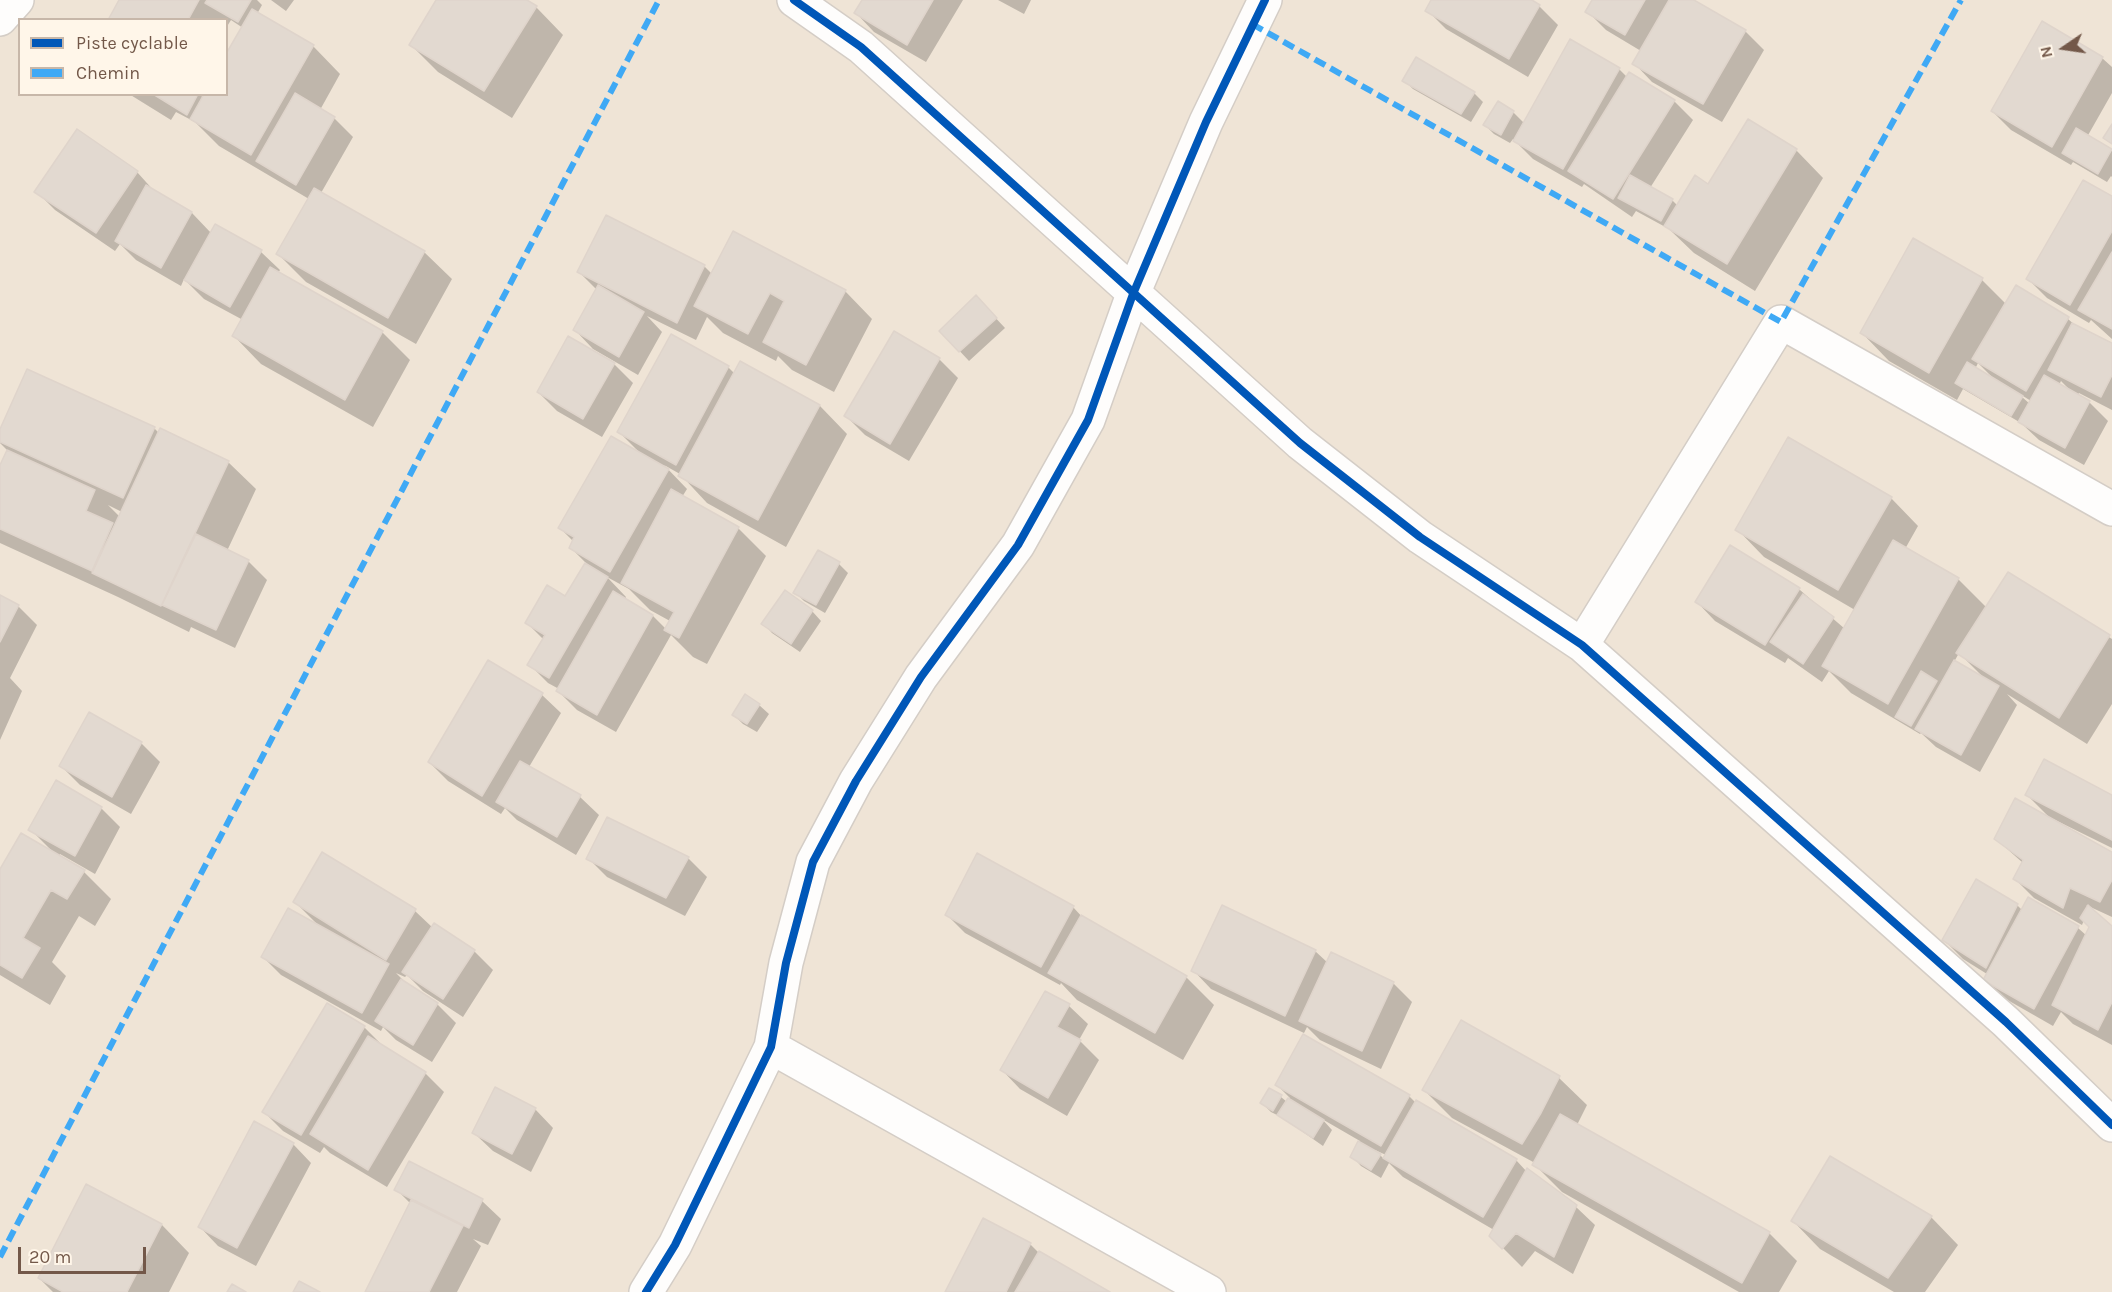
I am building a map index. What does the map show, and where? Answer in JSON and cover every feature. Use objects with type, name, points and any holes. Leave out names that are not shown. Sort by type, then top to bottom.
[{"type":"street","points":[[0,19],[17,0]]},
{"type":"street","points":[[794,0],[861,47],[1309,451],[1420,537],[1582,645],[2006,1022],[2112,1125]]},
{"type":"street","points":[[645,1292],[675,1245],[771,1047],[786,963],[813,862],[856,781],[915,686],[1018,545],[1088,420],[1133,294],[1206,122],[1265,0]]},
{"type":"street","points":[[1582,645],[1781,321],[2112,509]]},
{"type":"street","points":[[771,1047],[1209,1292]]},
{"type":"shaded area","points":[[0,0],[2112,0],[2112,1292],[0,1292]]},
{"type":"building","points":[[119,0],[199,0],[189,18],[109,18]]},
{"type":"building","points":[[207,0],[251,0],[238,22],[205,3]]},
{"type":"building","points":[[436,0],[527,0],[537,6],[484,91],[409,45]]},
{"type":"building","points":[[862,0],[933,0],[907,45],[854,13]]},
{"type":"building","points":[[1431,0],[1532,0],[1540,5],[1509,59],[1425,11]]},
{"type":"building","points":[[1592,0],[1645,0],[1625,35],[1585,12]]},
{"type":"building","points":[[1669,0],[1694,0],[1746,30],[1703,104],[1632,64]]},
{"type":"building","points":[[252,9],[314,45],[251,155],[190,119],[203,96],[228,96],[228,51]]},
{"type":"building","points":[[2042,21],[2103,57],[2052,147],[1991,111]]},
{"type":"building","points":[[1570,39],[1620,68],[1563,169],[1513,141]]},
{"type":"building","points":[[1416,57],[1475,92],[1461,114],[1402,81]]},
{"type":"building","points":[[1629,72],[1675,100],[1613,199],[1568,171]]},
{"type":"building","points":[[295,93],[335,117],[296,185],[256,161]]},
{"type":"building","points":[[156,96],[197,96],[187,115]]},
{"type":"building","points":[[1498,101],[1514,111],[1501,135],[1483,125]]},
{"type":"building","points":[[1748,119],[1797,149],[1727,264],[1664,226],[1695,175],[1708,184]]},
{"type":"building","points":[[2112,124],[2112,144],[2103,138]]},
{"type":"building","points":[[2076,128],[2112,149],[2098,174],[2062,153]]},
{"type":"building","points":[[77,129],[138,171],[96,233],[34,192]]},
{"type":"building","points":[[1630,175],[1673,199],[1661,221],[1618,198]]},
{"type":"building","points":[[2083,180],[2112,196],[2112,231],[2070,305],[2026,279]]},
{"type":"building","points":[[146,185],[192,212],[161,268],[115,241]]},
{"type":"building","points":[[314,188],[425,251],[388,318],[276,254]]},
{"type":"building","points":[[606,215],[705,265],[677,323],[577,272]]},
{"type":"building","points":[[215,224],[262,250],[230,307],[184,280]]},
{"type":"building","points":[[733,231],[846,290],[806,365],[763,342],[784,301],[770,293],[748,334],[694,306]]},
{"type":"building","points":[[1913,238],[1983,278],[1929,373],[1860,333]]},
{"type":"building","points":[[2112,252],[2112,329],[2078,310]]},
{"type":"building","points":[[270,267],[383,331],[345,400],[232,336]]},
{"type":"building","points":[[598,285],[644,312],[619,357],[573,330]]},
{"type":"building","points":[[2016,285],[2069,317],[2026,391],[1972,359]]},
{"type":"building","points":[[976,295],[997,318],[959,352],[939,331]]},
{"type":"building","points":[[2072,323],[2112,343],[2112,375],[2101,397],[2048,370]]},
{"type":"building","points":[[894,331],[940,358],[890,444],[844,416]]},
{"type":"building","points":[[671,334],[729,366],[676,465],[617,432]]},
{"type":"building","points":[[568,336],[615,363],[583,419],[537,392]]},
{"type":"building","points":[[740,361],[820,405],[758,520],[678,476]]},
{"type":"building","points":[[1967,362],[2023,396],[2011,416],[1955,383]]},
{"type":"building","points":[[27,369],[155,427],[123,498],[0,442],[0,429]]},
{"type":"building","points":[[2044,375],[2090,401],[2065,448],[2018,422]]},
{"type":"building","points":[[160,428],[229,461],[161,606],[92,573]]},
{"type":"building","points":[[611,436],[669,469],[610,572],[569,548],[574,537],[558,528]]},
{"type":"building","points":[[1788,437],[1892,497],[1838,590],[1735,530]]},
{"type":"building","points":[[7,450],[95,490],[86,511],[113,523],[92,571],[0,529],[0,465]]},
{"type":"building","points":[[671,489],[739,527],[679,638],[664,630],[674,612],[621,583]]},
{"type":"building","points":[[196,534],[249,560],[216,630],[162,605]]},
{"type":"building","points":[[1893,540],[1959,578],[1888,704],[1822,666]]},
{"type":"building","points":[[1730,545],[1800,588],[1765,645],[1695,602]]},
{"type":"building","points":[[818,550],[840,562],[816,605],[793,593]]},
{"type":"building","points":[[585,563],[608,577],[549,678],[527,665],[545,635],[525,623],[547,585],[565,596]]},
{"type":"building","points":[[2008,572],[2110,635],[2059,718],[1956,653]]},
{"type":"building","points":[[785,590],[813,610],[791,644],[761,624]]},
{"type":"building","points":[[613,591],[653,615],[597,715],[556,691]]},
{"type":"building","points":[[1803,594],[1834,617],[1803,664],[1770,642]]},
{"type":"building","points":[[0,595],[19,605],[0,642]]},
{"type":"building","points":[[488,660],[543,693],[482,796],[428,762]]},
{"type":"building","points":[[1954,660],[1999,686],[1961,755],[1915,729]]},
{"type":"building","points":[[1921,671],[1937,681],[1911,726],[1895,717]]},
{"type":"building","points":[[745,694],[760,704],[747,724],[732,715]]},
{"type":"building","points":[[89,712],[142,742],[112,797],[59,766]]},
{"type":"building","points":[[2044,759],[2112,795],[2112,840],[2025,795]]},
{"type":"building","points":[[520,761],[581,795],[557,837],[496,802]]},
{"type":"building","points":[[56,780],[102,807],[75,856],[28,830]]},
{"type":"building","points":[[2015,798],[2112,852],[2112,880],[2100,902],[2070,888],[2063,908],[2013,879],[2023,860],[1994,839]]},
{"type":"building","points":[[607,817],[689,857],[666,898],[586,859]]},
{"type":"building","points":[[21,833],[85,870],[67,899],[51,890],[23,938],[40,948],[22,978],[0,965],[0,869]]},
{"type":"building","points":[[322,852],[416,909],[386,960],[293,902]]},
{"type":"building","points":[[977,853],[1074,906],[1041,967],[945,915]]},
{"type":"building","points":[[1976,879],[2018,904],[1986,968],[1942,940]]},
{"type":"building","points":[[2028,897],[2079,926],[2034,1009],[1983,980]]},
{"type":"building","points":[[1222,905],[1316,950],[1285,1016],[1191,971]]},
{"type":"building","points":[[2088,905],[2112,926],[2112,1002],[2098,1030],[2052,1005],[2089,927],[2080,918]]},
{"type":"building","points":[[288,908],[389,964],[362,1013],[261,957]]},
{"type":"building","points":[[1081,915],[1187,976],[1155,1033],[1048,973]]},
{"type":"building","points":[[434,923],[475,950],[443,999],[402,972]]},
{"type":"building","points":[[1331,952],[1394,982],[1362,1051],[1299,1021]]},
{"type":"building","points":[[401,979],[438,1003],[413,1045],[375,1021]]},
{"type":"building","points":[[1045,991],[1070,1004],[1057,1027],[1081,1040],[1048,1098],[1000,1070]]},
{"type":"building","points":[[327,1003],[365,1026],[301,1135],[262,1112]]},
{"type":"building","points":[[1461,1020],[1560,1076],[1522,1144],[1422,1090]]},
{"type":"building","points":[[1303,1034],[1410,1095],[1381,1146],[1275,1085]]},
{"type":"building","points":[[368,1036],[426,1072],[368,1170],[310,1134]]},
{"type":"building","points":[[495,1087],[536,1108],[512,1154],[472,1133]]},
{"type":"building","points":[[1269,1088],[1282,1095],[1273,1111],[1260,1103]]},
{"type":"building","points":[[1288,1098],[1324,1120],[1313,1138],[1277,1115]]},
{"type":"building","points":[[1416,1100],[1517,1159],[1483,1217],[1383,1158]]},
{"type":"building","points":[[1560,1114],[1770,1232],[1742,1283],[1532,1165]]},
{"type":"building","points":[[254,1121],[294,1143],[237,1248],[198,1227]]},
{"type":"building","points":[[1358,1141],[1381,1154],[1371,1170],[1350,1157]]},
{"type":"building","points":[[1830,1156],[1932,1216],[1888,1278],[1791,1221]]},
{"type":"building","points":[[409,1161],[483,1199],[469,1228],[394,1190]]},
{"type":"building","points":[[1527,1168],[1577,1205],[1554,1257],[1516,1233],[1502,1249],[1489,1236]]},
{"type":"building","points":[[86,1184],[162,1224],[127,1292],[63,1292],[38,1278]]},
{"type":"building","points":[[411,1200],[463,1226],[429,1292],[365,1292]]},
{"type":"building","points":[[983,1218],[1031,1243],[1006,1292],[945,1292]]},
{"type":"building","points":[[1039,1251],[1110,1292],[1015,1292]]},
{"type":"building","points":[[299,1281],[320,1292],[293,1292]]},
{"type":"building","points":[[232,1284],[246,1292],[227,1292]]},
{"type":"marked path","points":[[0,1257],[659,0]]},
{"type":"marked path","points":[[1252,24],[1781,322],[1961,0]]},
{"type":"cycle path","points":[[794,0],[861,47],[1300,443],[1420,537],[1582,645],[2006,1022],[2112,1125]]},
{"type":"cycle path","points":[[646,1292],[675,1245],[771,1047],[786,963],[813,862],[856,781],[921,677],[1018,545],[1088,420],[1133,294],[1206,122],[1265,0]]}]
